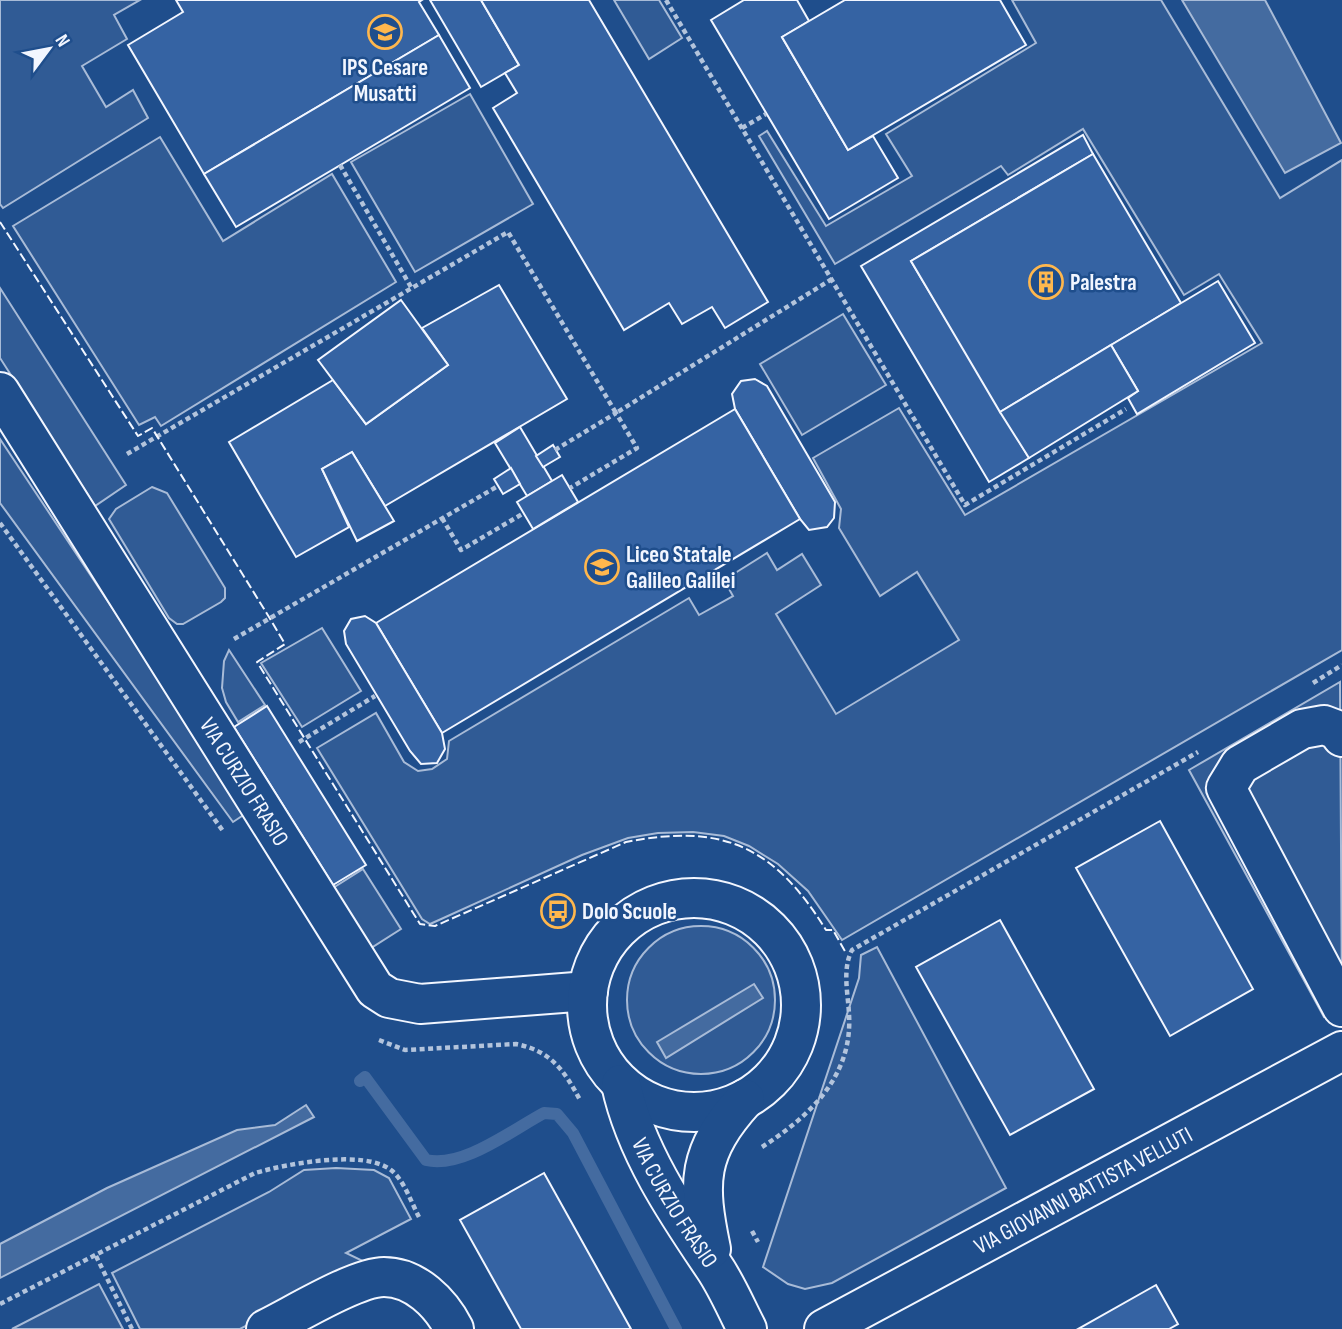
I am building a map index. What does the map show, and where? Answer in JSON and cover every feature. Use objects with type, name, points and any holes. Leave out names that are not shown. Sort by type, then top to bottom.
[{"type":"street","name":"VIA CURZIO FRASIO","points":[[0,392],[273,831],[375,989],[397,1000],[420,1004],[587,991]]},
{"type":"street","points":[[1342,737],[1337,730],[1324,725],[1302,729],[1240,765],[1226,788],[1342,1007]]},
{"type":"street","name":"VIA CURZIO FRASIO","points":[[700,897],[729,903],[755,916],[785,948],[797,975],[802,1004],[798,1032],[786,1059],[768,1082],[745,1100],[716,1138],[704,1174],[701,1198],[715,1268],[691,1236],[629,1120],[621,1084],[596,1048],[588,1020],[587,991],[595,963],[610,938],[631,917],[650,906],[671,900],[700,897]]},
{"type":"street","name":"VIA GIOVANNI BATTISTA VELLUTI","points":[[824,1329],[1342,1051]]},
{"type":"street","name":"VIA CURZIO FRASIO","points":[[621,1084],[646,1100],[673,1110],[717,1110],[745,1100]]},
{"type":"street","points":[[715,1268],[747,1329]]},
{"type":"street","points":[[266,1329],[354,1285],[384,1277],[425,1291],[448,1317],[454,1329]]},
{"type":"path","points":[[666,0],[965,505],[1126,409]]},
{"type":"path","points":[[742,128],[766,114]]},
{"type":"path","points":[[340,165],[411,287]]},
{"type":"path","points":[[127,454],[508,232],[637,448],[570,488]]},
{"type":"path","points":[[555,450],[832,279]]},
{"type":"path","points":[[234,639],[498,486]]},
{"type":"path","points":[[442,518],[461,550],[524,513]]},
{"type":"path","points":[[1304,688],[1340,666],[1342,673]]},
{"type":"path","points":[[299,742],[375,696]]},
{"type":"path","points":[[757,1151],[807,1115],[828,1088],[845,1054],[849,1018],[846,962],[852,950],[1200,751]]},
{"type":"path","points":[[0,1304],[255,1173],[290,1163],[352,1160],[382,1164],[399,1178],[419,1217]]},
{"type":"path","points":[[748,1222],[758,1242]]},
{"type":"path","points":[[96,1256],[132,1329]]},
{"type":"shaded area","points":[[0,0],[140,0],[114,15],[127,39],[82,66],[106,107],[133,90],[148,118],[3,208],[0,204]]},
{"type":"shaded area","points":[[614,0],[659,0],[682,38],[649,59]]},
{"type":"shaded area","points":[[1012,0],[1161,0],[1280,198],[1342,160],[1342,650],[842,940],[808,891],[778,864],[749,846],[724,836],[693,832],[658,833],[628,838],[582,855],[430,924],[422,919],[317,748],[376,713],[404,762],[418,771],[432,769],[447,759],[449,741],[689,598],[699,615],[733,596],[724,580],[767,553],[777,570],[802,554],[821,585],[776,614],[836,714],[959,640],[917,572],[880,596],[839,528],[841,509],[813,458],[899,408],[965,515],[1262,343],[1219,274],[1184,295],[1083,129],[1008,175],[1001,166],[835,264],[759,136],[767,131],[826,226],[912,176],[886,134],[1036,43]]},
{"type":"shaded area","points":[[1182,0],[1265,0],[1341,143],[1285,173]]},
{"type":"shaded area","points":[[470,94],[533,204],[415,272],[351,162]]},
{"type":"shaded area","points":[[160,137],[223,241],[332,174],[396,282],[161,426],[155,417],[139,425],[13,226]]},
{"type":"shaded area","points":[[0,288],[126,485],[95,506],[0,358]]},
{"type":"shaded area","points":[[843,314],[886,385],[802,435],[760,364]]},
{"type":"shaded area","points":[[0,439],[248,812],[233,822],[0,503]]},
{"type":"shaded area","points":[[152,487],[167,493],[225,588],[225,598],[221,602],[183,624],[177,624],[169,618],[109,519],[116,509]]},
{"type":"shaded area","points":[[322,628],[361,691],[302,727],[261,663]]},
{"type":"shaded area","points":[[229,650],[265,705],[238,722],[226,702],[222,688],[224,661]]},
{"type":"shaded area","points":[[1340,682],[1342,1008],[1324,1017],[1189,770]]},
{"type":"shaded area","points":[[363,869],[401,929],[371,948],[333,888]]},
{"type":"shaded area","points":[[701,926],[729,931],[754,947],[770,972],[775,1000],[770,1028],[754,1053],[729,1069],[701,1074],[673,1069],[648,1053],[632,1028],[627,1000],[632,972],[648,947],[673,931]]},
{"type":"shaded area","points":[[877,947],[1006,1188],[832,1283],[805,1289],[788,1284],[763,1267],[859,978],[861,955]]},
{"type":"shaded area","points":[[754,984],[763,998],[666,1058],[657,1042]]},
{"type":"shaded area","points":[[306,1105],[314,1117],[0,1278],[0,1244],[107,1188],[237,1130],[275,1125]]},
{"type":"shaded area","points":[[304,1170],[374,1170],[389,1178],[411,1219],[346,1253],[367,1263],[240,1329],[140,1329],[112,1273],[269,1192]]},
{"type":"shaded area","points":[[99,1284],[123,1329],[12,1329]]},
{"type":"building","points":[[176,0],[422,0],[419,2],[439,35],[204,174],[128,45],[183,12]]},
{"type":"building","points":[[430,0],[481,0],[519,65],[481,87]]},
{"type":"building","points":[[481,0],[589,0],[768,302],[725,328],[712,307],[682,324],[669,303],[624,330],[493,108],[517,93],[505,73],[519,65]]},
{"type":"building","points":[[744,0],[797,0],[809,21],[782,37],[848,150],[873,136],[898,178],[829,219],[711,20]]},
{"type":"building","points":[[845,0],[1000,0],[1026,45],[848,150],[782,37]]},
{"type":"building","points":[[439,35],[470,88],[236,227],[204,174]]},
{"type":"building","points":[[1083,135],[1093,154],[911,261],[1029,458],[989,482],[861,266]]},
{"type":"building","name":"Palestra","points":[[1093,154],[1181,303],[1000,412],[911,261]]},
{"type":"building","points":[[1218,281],[1255,343],[1137,414],[1128,398],[1138,391],[1111,345]]},
{"type":"building","points":[[499,285],[567,399],[385,506],[352,452],[322,469],[349,527],[296,557],[229,442],[333,380],[366,424],[448,365],[422,328]]},
{"type":"building","points":[[401,300],[448,365],[366,424],[318,360]]},
{"type":"building","points":[[1111,345],[1138,391],[1029,458],[1000,412]]},
{"type":"building","points":[[755,379],[767,386],[835,502],[834,518],[827,527],[809,530],[800,519],[735,409],[732,394],[741,381]]},
{"type":"building","points":[[735,409],[800,519],[442,733],[376,623]]},
{"type":"building","points":[[520,427],[552,481],[527,496],[495,443]]},
{"type":"building","points":[[553,445],[560,457],[543,467],[536,456]]},
{"type":"building","points":[[352,452],[394,521],[357,541],[322,469]]},
{"type":"building","points":[[511,468],[520,484],[503,494],[494,479]]},
{"type":"building","points":[[562,475],[578,502],[533,529],[517,502]]},
{"type":"building","points":[[365,616],[376,623],[442,733],[445,749],[437,763],[421,764],[410,751],[346,644],[344,631],[351,619]]},
{"type":"building","points":[[267,706],[366,865],[333,885],[234,727]]},
{"type":"building","points":[[1160,821],[1253,989],[1170,1036],[1076,868]]},
{"type":"building","points":[[1000,920],[1094,1089],[1010,1135],[916,967]]},
{"type":"building","points":[[544,1173],[631,1329],[521,1329],[460,1220]]},
{"type":"building","points":[[1156,1285],[1178,1324],[1169,1329],[1078,1329]]},
{"type":"waterway","points":[[360,1081],[365,1077],[426,1160],[440,1161],[471,1154],[544,1113],[557,1114],[573,1133],[676,1329]]},
{"type":"fence","points":[[0,222],[138,436],[152,428],[269,617],[285,644],[257,662],[420,924],[435,926],[626,842],[691,836],[718,839],[743,847],[765,860],[786,878],[826,930],[833,930],[846,953]]},
{"type":"place","name":"IPS Cesare Musatti","points":[[385,32]]},
{"type":"place","name":"Palestra","points":[[1046,282]]},
{"type":"place","name":"Liceo Statale Galileo Galilei","points":[[602,567]]},
{"type":"place","name":"Dolo Scuole","points":[[558,911]]}]
